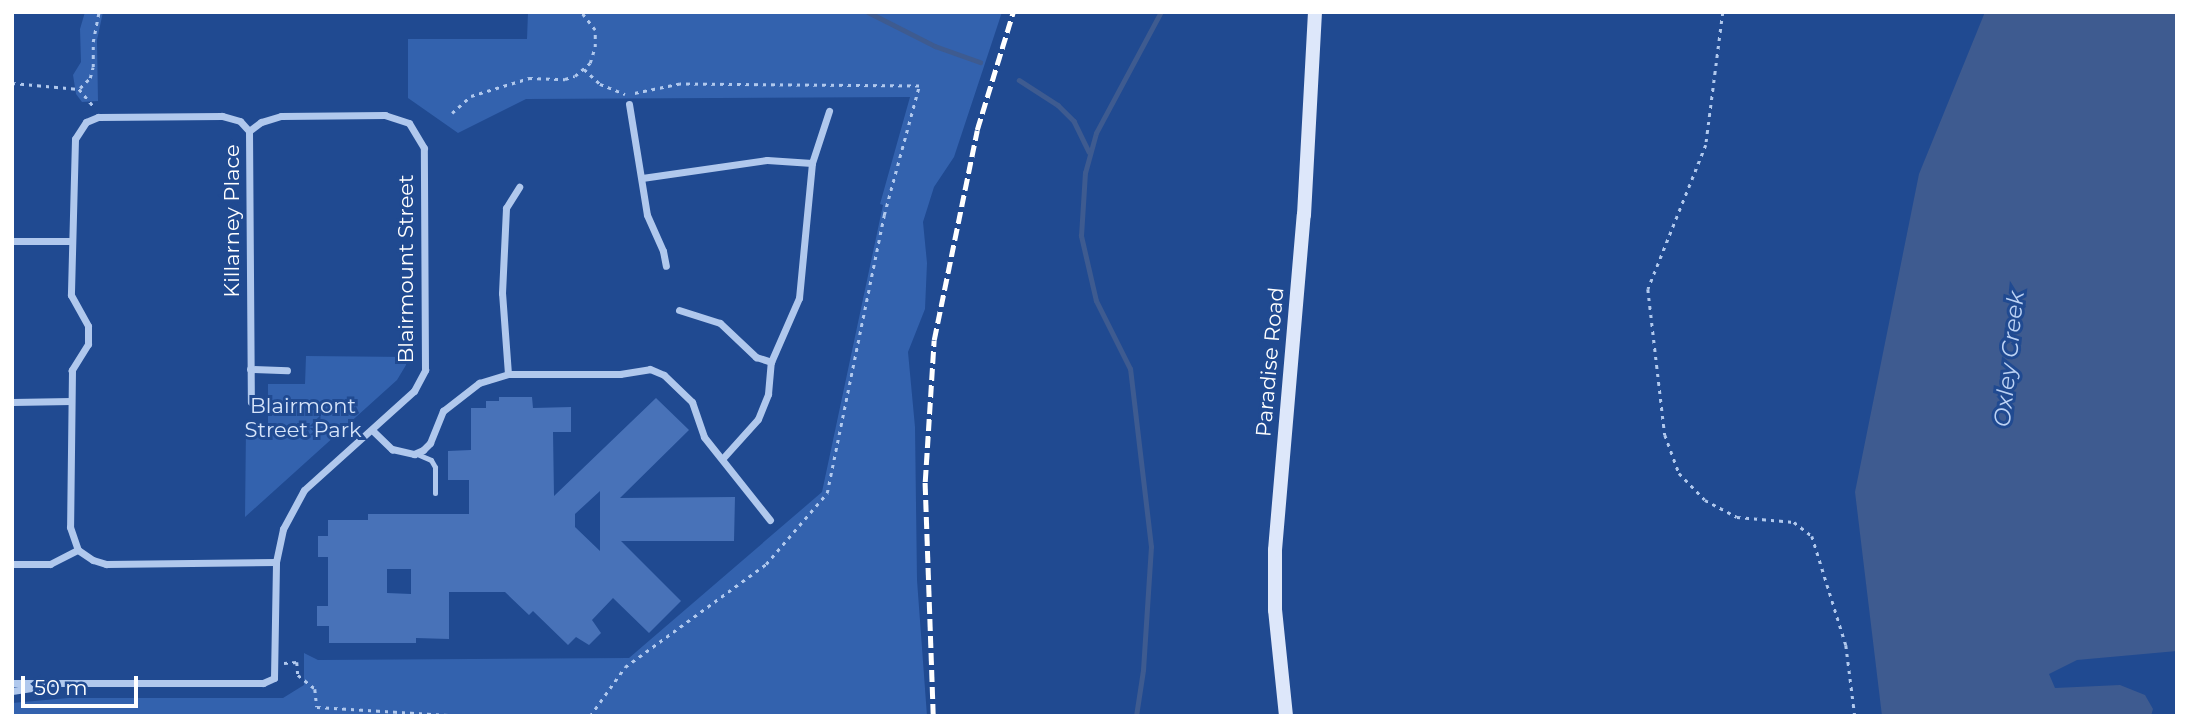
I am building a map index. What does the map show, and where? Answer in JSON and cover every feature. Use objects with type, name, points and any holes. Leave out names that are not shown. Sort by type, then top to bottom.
[{"type":"street","name":"Paradise Road","points":[[1286,716],[1275,610],[1275,550],[1304,215],[1315,12]]},
{"type":"street","points":[[629,104],[647,215],[663,251],[666,265]]},
{"type":"street","points":[[723,458],[758,419],[768,394],[771,362],[799,298],[813,163],[829,111]]},
{"type":"street","name":"Killarney Place","points":[[251,402],[249,131],[261,122],[281,116],[385,115],[409,123],[421,139]]},
{"type":"street","points":[[249,131],[240,121],[222,116],[98,117],[86,122],[75,139],[71,295],[88,326],[88,344],[72,370],[70,527],[78,550],[93,561],[106,564],[276,562]]},
{"type":"street","name":"Blairmount Street","points":[[60,685],[263,683],[274,678],[276,562],[283,529],[304,490],[414,391],[425,370],[421,139]]},
{"type":"street","points":[[642,178],[767,160],[813,163]]},
{"type":"street","points":[[508,374],[502,293],[506,208],[519,187]]},
{"type":"street","points":[[12,241],[71,241]]},
{"type":"street","points":[[679,310],[720,323],[756,357],[771,362]]},
{"type":"street","points":[[250,369],[286,370]]},
{"type":"street","points":[[372,430],[392,449],[414,454],[424,450],[430,443],[443,411],[478,383],[508,374],[620,374],[650,369],[664,375],[692,402],[704,437],[770,520]]},
{"type":"street","points":[[12,402],[71,401]]},
{"type":"street","points":[[12,564],[50,564],[78,550]]},
{"type":"street","points":[[12,683],[60,685]]},
{"type":"street","points":[[12,691],[60,685]]},
{"type":"lane","points":[[414,454],[431,460],[435,467],[435,493]]},
{"type":"path","points":[[79,89],[90,78],[99,12]]},
{"type":"path","points":[[452,113],[471,96],[529,78],[565,79],[575,76],[590,63],[595,47],[594,30],[581,12]]},
{"type":"path","points":[[1723,12],[1706,145],[1648,289],[1665,435],[1679,473],[1705,500],[1737,517],[1794,522],[1812,536],[1846,645],[1855,716]]},
{"type":"path","points":[[12,83],[79,89]]},
{"type":"path","points":[[79,89],[98,117]]},
{"type":"path","points":[[274,663],[297,662],[298,675],[315,689],[317,707],[465,716]]},
{"type":"green space","points":[[85,12],[103,12],[97,40],[98,101],[82,102],[76,94],[73,75],[81,62],[80,29]]},
{"type":"green space","points":[[528,12],[1002,12],[954,157],[934,187],[923,222],[927,263],[925,309],[908,352],[915,427],[917,580],[927,716],[12,716],[12,703],[68,698],[283,698],[304,685],[304,653],[318,660],[629,658],[822,492],[883,205],[880,204],[910,97],[526,99],[458,133],[408,98],[408,39],[527,39]]},
{"type":"green space","name":"Blairmont Street Park","points":[[306,356],[407,357],[406,365],[397,380],[245,517],[246,427],[268,427],[268,384],[305,384]]},
{"type":"water","name":"Oxley Creek","points":[[1985,12],[2177,12],[2177,651],[2077,660],[2049,674],[2055,688],[2120,685],[2145,695],[2153,709],[2151,716],[1882,716],[1855,492],[1919,174]]},
{"type":"building","points":[[499,397],[532,397],[533,408],[571,407],[571,432],[553,432],[554,496],[656,398],[689,430],[620,498],[735,497],[734,541],[621,541],[681,601],[649,633],[613,598],[592,620],[601,633],[589,645],[576,637],[568,645],[533,611],[529,615],[505,592],[449,592],[449,639],[416,638],[416,643],[329,643],[329,626],[317,626],[317,606],[328,606],[328,557],[318,557],[318,536],[328,536],[328,520],[368,520],[368,514],[469,514],[469,480],[448,480],[448,451],[471,450],[471,408],[486,408],[486,401],[499,401]],"holes":[[[600,491],[600,551],[575,527],[575,514]],[[387,569],[411,569],[411,594],[387,593]]]},
{"type":"waterway","points":[[868,12],[935,46],[980,62]]},
{"type":"waterway","points":[[1136,716],[1143,670],[1151,547],[1130,369],[1096,301],[1081,236],[1085,173],[1096,133],[1161,12]]},
{"type":"waterway","points":[[1019,80],[1058,105],[1074,121],[1089,152]]},
{"type":"railway","points":[[933,716],[925,482],[934,340],[977,130],[1013,12]]}]
